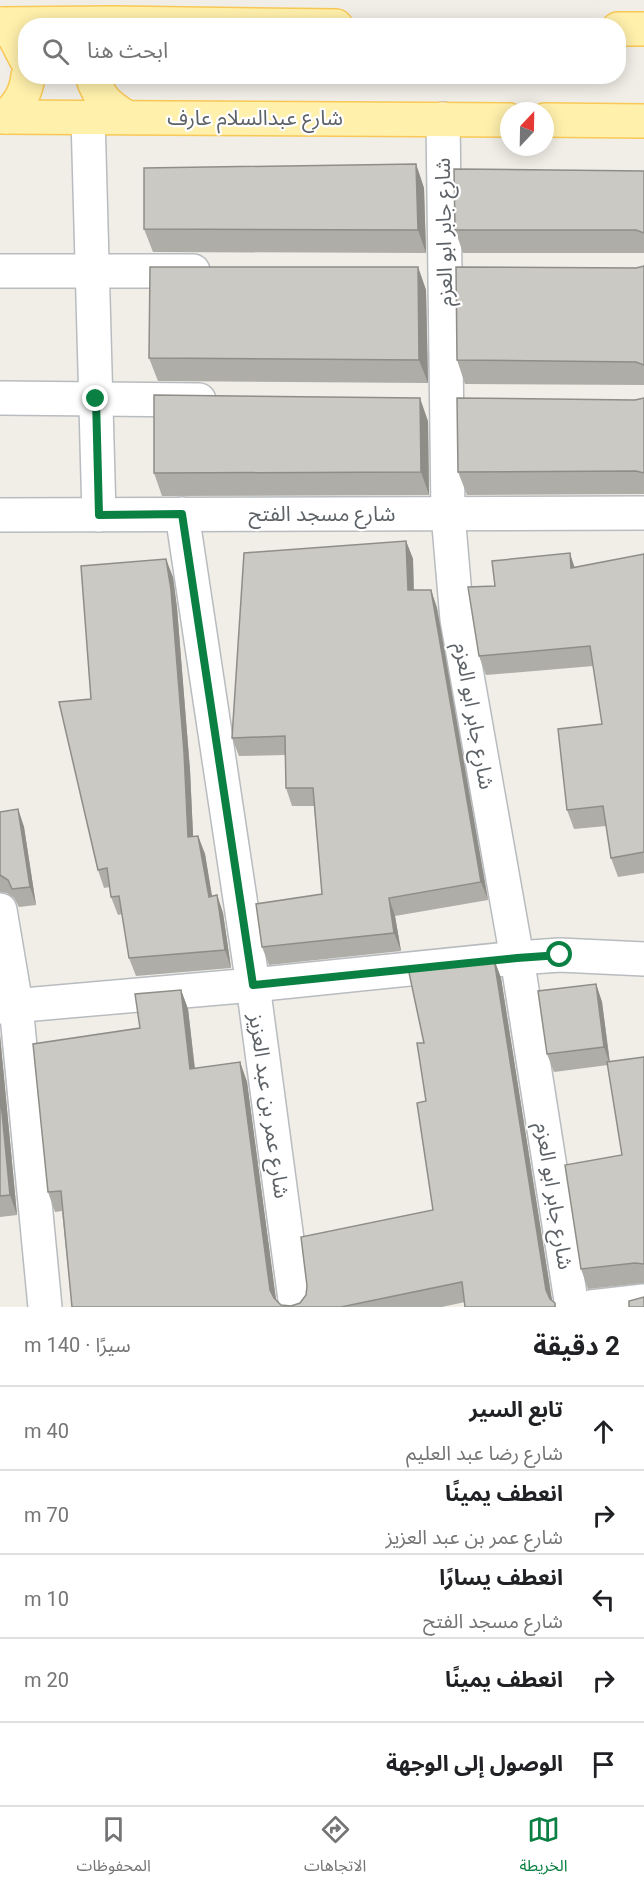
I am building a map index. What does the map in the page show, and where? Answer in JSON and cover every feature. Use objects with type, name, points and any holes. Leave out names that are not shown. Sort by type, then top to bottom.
[{"type":"main road","points":[[0,24],[18,24]]},
{"type":"main road","points":[[0,24],[14,36],[18,44]]},
{"type":"main road","points":[[626,29],[644,29]]},
{"type":"main road","points":[[3,117],[19,104],[27,84]]},
{"type":"main road","points":[[94,84],[97,92],[110,107],[126,117]]},
{"type":"main road","name":"شارع عبدالسلام عارف","points":[[3,117],[500,120]]},
{"type":"main road","points":[[554,120],[644,121]]},
{"type":"street","points":[[88,117],[99,515]]},
{"type":"street","name":"شارع جابر ابو العزم","points":[[443,119],[433,271],[434,403],[448,514],[457,619],[517,958],[572,1307]]},
{"type":"street","points":[[0,271],[222,271]]},
{"type":"street","points":[[433,271],[480,271]]},
{"type":"street","points":[[0,398],[224,401]]},
{"type":"street","points":[[434,403],[481,403]]},
{"type":"street","name":"شارع مسجد الفتح","points":[[0,515],[644,513]]},
{"type":"street","name":"شارع عمر بن عبد العزيز","points":[[182,514],[253,985],[296,1307]]},
{"type":"street","points":[[0,910],[8,1006],[45,1307]]},
{"type":"street","points":[[8,1006],[253,985],[517,958],[560,955],[644,959]]},
{"type":"street","points":[[591,1307],[644,1301]]},
{"type":"building","points":[[416,164],[418,230],[144,229],[144,168]]},
{"type":"building","points":[[454,169],[644,171],[644,233],[636,230],[455,230]]},
{"type":"building","points":[[644,266],[644,365],[636,362],[457,360],[456,267],[636,268]]},
{"type":"building","points":[[150,267],[418,267],[419,360],[149,358]]},
{"type":"building","points":[[154,395],[420,398],[421,472],[154,473]]},
{"type":"building","points":[[457,398],[635,400],[644,398],[644,473],[636,471],[458,472]]},
{"type":"building","points":[[406,541],[408,590],[431,590],[481,882],[389,898],[394,933],[262,947],[256,904],[322,894],[313,788],[286,788],[285,736],[232,738],[244,553]]},
{"type":"building","points":[[570,553],[571,568],[644,554],[644,852],[611,858],[603,806],[567,810],[558,729],[602,724],[590,646],[479,656],[468,587],[495,586],[492,561]]},
{"type":"building","points":[[166,559],[171,590],[184,752],[188,837],[198,836],[209,897],[217,895],[225,950],[129,958],[119,896],[111,897],[107,868],[98,870],[59,702],[91,699],[81,566]]},
{"type":"building","points":[[18,809],[30,887],[12,889],[8,880],[0,875],[0,812]]},
{"type":"building","points":[[494,959],[546,1290],[550,1299],[555,1303],[555,1307],[465,1307],[462,1282],[341,1307],[72,1307],[61,1191],[48,1192],[33,1044],[140,1028],[135,994],[181,990],[190,1069],[240,1062],[270,1290],[281,1305],[291,1306],[300,1303],[306,1295],[301,1237],[433,1210],[417,1103],[426,1101],[417,1043],[424,1043],[408,968]]},
{"type":"building","points":[[596,984],[604,1047],[547,1054],[538,991]]},
{"type":"building","points":[[644,1057],[644,1264],[581,1269],[565,1165],[622,1155],[607,1062]]},
{"type":"building","points":[[0,1092],[10,1195],[0,1196]]},
{"type":"building","points":[[644,1297],[644,1307],[629,1307],[629,1301]]},
{"type":"route","points":[[96,399],[99,515],[182,514],[253,985],[560,955]]}]
